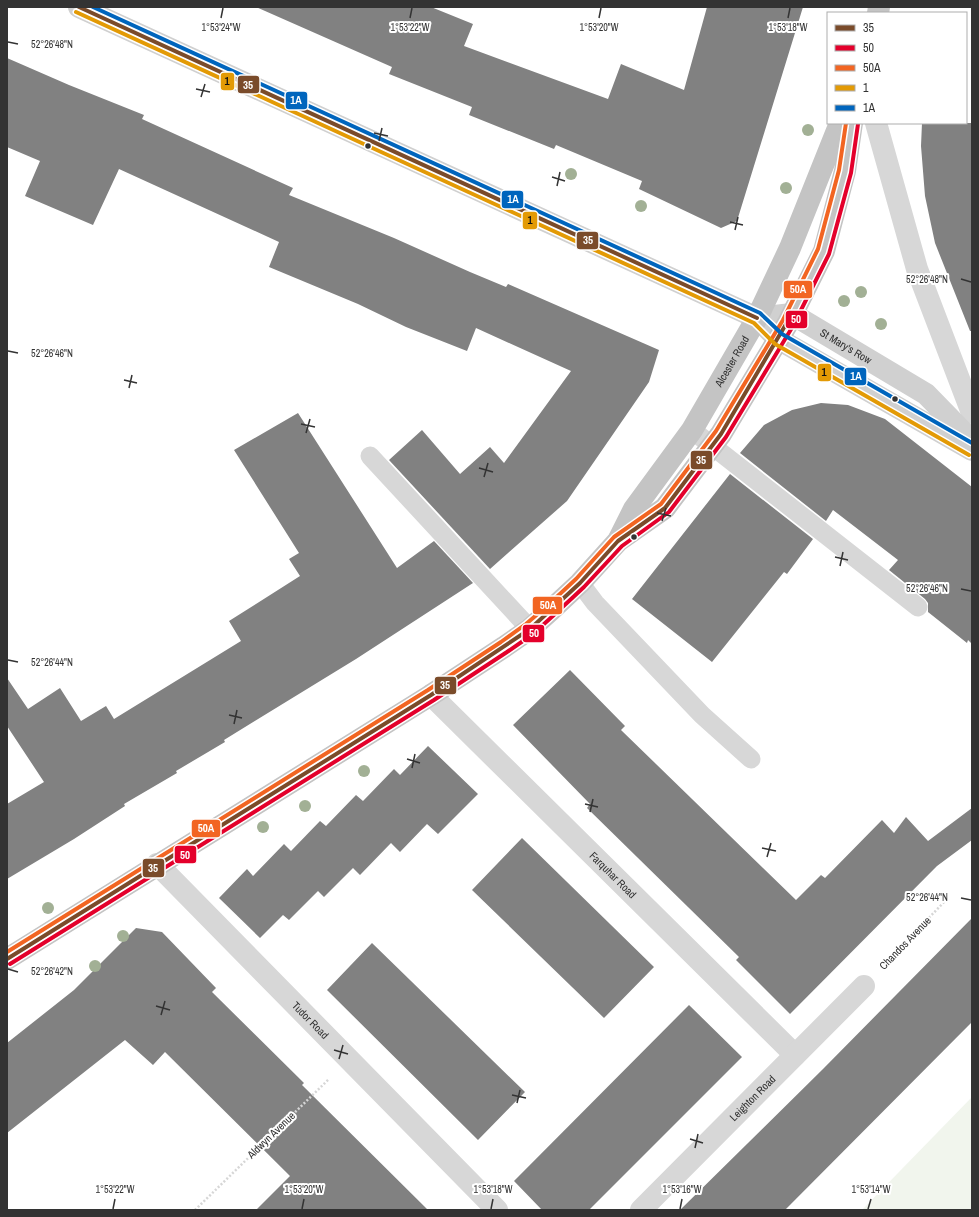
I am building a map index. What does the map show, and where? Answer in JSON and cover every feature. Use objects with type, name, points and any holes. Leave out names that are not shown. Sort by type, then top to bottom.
[{"type":"highway","name":"Alcester Road","points":[[618,541],[634,509],[692,430],[757,318],[790,248],[840,124]]},
{"type":"highway","name":"Alcester Road","points":[[9,954],[431,695],[530,628],[580,583],[618,541],[665,508],[712,446],[778,339],[824,251],[845,171],[852,124]]},
{"type":"main road","points":[[79,7],[757,318],[778,339],[972,450]]},
{"type":"main road","points":[[757,318],[792,314]]},
{"type":"main road","name":"St Mary's Row","points":[[792,314],[926,394],[972,441]]},
{"type":"street","points":[[876,124],[916,269],[972,413]]},
{"type":"street","name":"Farquhar Road","points":[[431,695],[795,1055]]},
{"type":"street","name":"Tudor Road","points":[[157,864],[497,1210]]},
{"type":"street","name":"Leighton Road","points":[[641,1210],[864,986]]},
{"type":"lane","points":[[692,430],[918,607]]},
{"type":"lane","points":[[370,456],[530,628]]},
{"type":"lane","points":[[580,583],[595,603],[702,715],[751,759]]},
{"type":"path","name":"Chandos Avenue","points":[[864,986],[945,901]]},
{"type":"path","name":"Aldwyn Avenue","points":[[195,1210],[348,1060]]},
{"type":"shaded area","points":[[972,1097],[971,1210],[862,1210]]},
{"type":"building","points":[[256,7],[431,7],[473,24],[464,46],[608,99],[621,64],[684,90],[707,7],[803,7],[737,221],[721,228],[639,189],[642,181],[556,145],[554,149],[469,115],[472,107],[389,74],[392,67]]},
{"type":"building","points":[[7,58],[144,115],[142,119],[293,188],[289,195],[394,238],[506,287],[508,284],[659,350],[649,382],[567,501],[490,569],[389,460],[422,430],[460,474],[490,447],[504,463],[571,371],[476,328],[467,351],[406,327],[358,304],[269,267],[279,242],[119,169],[93,225],[25,196],[40,161],[7,147]]},
{"type":"building","points":[[972,123],[972,331],[970,331],[935,243],[925,196],[921,146],[922,124]]},
{"type":"building","points":[[821,403],[848,405],[885,419],[972,487],[972,644],[968,640],[967,643],[928,612],[928,603],[925,599],[889,570],[898,560],[833,510],[826,521],[740,453],[764,425],[792,410]]},
{"type":"building","points":[[298,413],[397,568],[434,541],[473,583],[356,659],[224,740],[225,742],[176,771],[177,773],[124,804],[125,806],[74,839],[7,879],[7,804],[44,782],[7,726],[7,678],[28,709],[60,688],[81,721],[106,706],[114,719],[241,641],[229,621],[300,576],[289,559],[299,553],[234,450]]},
{"type":"building","points":[[730,474],[813,539],[787,574],[784,572],[712,662],[632,599]]},
{"type":"building","points":[[570,670],[625,726],[621,730],[796,900],[821,875],[825,878],[882,820],[894,833],[906,817],[928,841],[972,808],[972,840],[937,866],[790,1014],[736,960],[739,957],[587,808],[590,804],[513,725]]},
{"type":"building","points":[[428,746],[478,794],[438,834],[427,824],[400,852],[391,843],[360,875],[353,868],[324,897],[318,891],[289,920],[283,915],[260,938],[219,898],[247,869],[253,876],[284,844],[291,851],[320,821],[326,826],[356,795],[363,801],[394,769],[400,775]]},
{"type":"building","points":[[522,838],[654,967],[604,1018],[472,890]]},
{"type":"building","points":[[972,918],[972,1022],[785,1210],[680,1210],[823,1069]]},
{"type":"building","points":[[136,928],[162,932],[216,988],[212,992],[304,1083],[302,1085],[428,1210],[256,1210],[290,1176],[165,1052],[153,1065],[125,1040],[7,1133],[7,1043],[74,990]]},
{"type":"building","points":[[372,943],[525,1092],[478,1140],[327,990]]},
{"type":"building","points":[[689,1005],[742,1057],[589,1210],[542,1210],[514,1181]]},
{"type":"transit line","name":"35","points":[[79,7],[757,318]]},
{"type":"transit line","name":"1A","points":[[93,7],[760,313],[782,334],[972,443]]},
{"type":"transit line","name":"1","points":[[76,12],[754,323],[775,344],[969,455]]},
{"type":"transit line","name":"50A","points":[[7,952],[428,690],[501,642],[526,624],[547,606],[576,579],[614,537],[661,504],[716,431],[783,320],[818,249],[839,170],[846,124]]},
{"type":"transit line","name":"50","points":[[10,964],[434,700],[507,652],[533,634],[555,614],[584,587],[622,546],[669,512],[726,437],[793,326],[829,254],[851,173],[858,124]]},
{"type":"transit line","name":"35","points":[[7,959],[431,695],[530,629],[580,583],[618,541],[665,508],[721,434],[792,314]]}]
